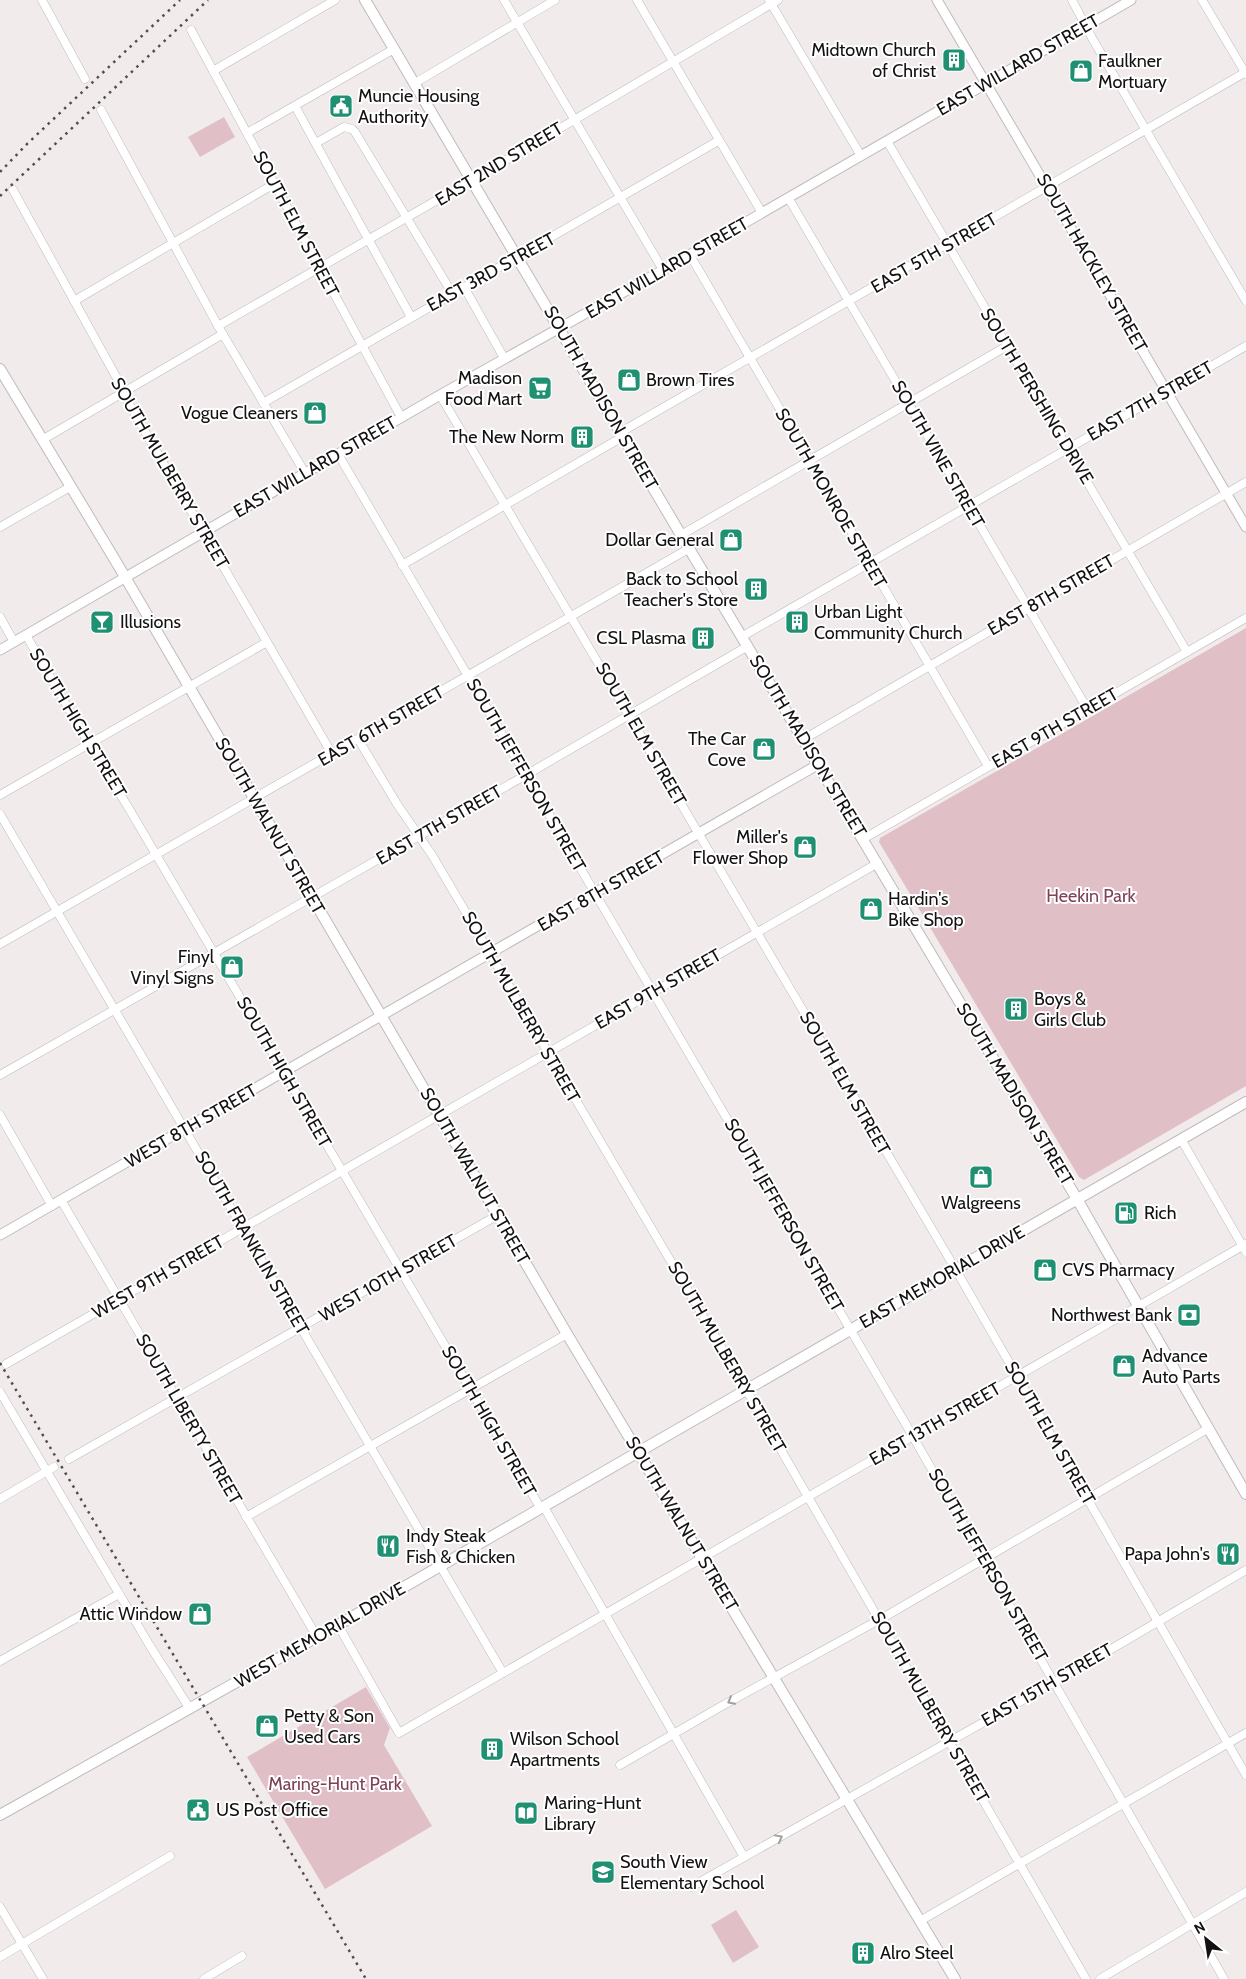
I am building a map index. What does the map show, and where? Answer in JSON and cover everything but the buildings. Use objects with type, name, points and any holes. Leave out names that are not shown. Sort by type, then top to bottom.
[{"type":"main road","name":"SOUTH MADISON STREET","points":[[365,0],[681,535],[1077,1198],[1246,1494]]},
{"type":"main road","name":"SOUTH WALNUT STREET","points":[[0,369],[567,1334],[955,1979]]},
{"type":"main road","name":"EAST MEMORIAL DRIVE","points":[[638,1452],[747,1391],[1077,1198],[1246,1102]]},
{"type":"main road","name":"WEST MEMORIAL DRIVE","points":[[0,1815],[317,1638],[638,1452]]},
{"type":"street","points":[[42,0],[85,79]]},
{"type":"street","points":[[213,71],[335,0]]},
{"type":"street","points":[[504,0],[663,270]]},
{"type":"street","points":[[415,84],[555,0]]},
{"type":"street","points":[[637,0],[762,214]]},
{"type":"street","name":"SOUTH HACKLEY STREET","points":[[937,0],[1246,527]]},
{"type":"street","points":[[1072,0],[1246,301]]},
{"type":"street","name":"EAST WILLARD STREET","points":[[0,650],[401,417],[558,328],[573,322],[1131,0]]},
{"type":"street","points":[[1202,0],[1246,73]]},
{"type":"street","points":[[773,1],[861,156]]},
{"type":"street","name":"EAST 2ND STREET","points":[[218,326],[472,180],[773,1]]},
{"type":"street","name":"SOUTH ELM STREET","points":[[191,30],[401,417]]},
{"type":"street","points":[[247,133],[394,49]]},
{"type":"street","name":"EAST 5TH STREET","points":[[402,565],[750,359],[1246,73]]},
{"type":"street","points":[[295,106],[411,317]]},
{"type":"street","points":[[101,110],[218,326],[305,473]]},
{"type":"street","points":[[316,143],[344,127],[352,129],[452,293]]},
{"type":"street","name":"EAST 3RD STREET","points":[[263,403],[718,141]]},
{"type":"street","name":"SOUTH PERSHING DRIVE","points":[[887,141],[1187,652]]},
{"type":"street","points":[[74,301],[274,184]]},
{"type":"street","name":"SOUTH MULBERRY STREET","points":[[13,190],[119,382],[122,392],[332,754]]},
{"type":"street","name":"SOUTH VINE STREET","points":[[789,198],[1088,710]]},
{"type":"street","name":"SOUTH MONROE STREET","points":[[690,255],[988,766]]},
{"type":"street","points":[[464,286],[504,358]]},
{"type":"street","points":[[42,440],[223,334]]},
{"type":"street","points":[[681,535],[1007,346]]},
{"type":"street","name":"EAST 7TH STREET","points":[[0,1075],[215,954],[629,715],[870,564],[1246,346]]},
{"type":"street","name":"SOUTH ELM STREET","points":[[440,395],[956,1270],[1246,1775]]},
{"type":"street","name":"SOUTH JEFFERSON STREET","points":[[338,454],[595,895],[852,1330],[1224,1979]]},
{"type":"street","name":"EAST 8TH STREET","points":[[804,739],[1246,482]]},
{"type":"street","points":[[0,527],[70,487]]},
{"type":"street","name":"EAST 6TH STREET","points":[[0,944],[690,548]]},
{"type":"street","name":"SOUTH HIGH STREET","points":[[0,617],[14,642]]},
{"type":"street","name":"EAST 9TH STREET","points":[[863,839],[1246,618]]},
{"type":"street","name":"SOUTH HIGH STREET","points":[[26,635],[89,744],[157,854],[470,1389],[606,1614],[744,1857]]},
{"type":"street","points":[[0,795],[267,642]]},
{"type":"street","name":"SOUTH MULBERRY STREET","points":[[358,739],[397,804],[419,836],[548,1052],[809,1497],[1086,1979]]},
{"type":"street","name":"EAST 8TH STREET","points":[[382,1017],[819,764]]},
{"type":"street","name":"SOUTH FRANKLIN STREET","points":[[0,814],[503,1673]]},
{"type":"street","name":"EAST 9TH STREET","points":[[440,1116],[878,863]]},
{"type":"street","name":"WEST 8TH STREET","points":[[0,1235],[382,1017]]},
{"type":"street","points":[[0,1115],[52,1206]]},
{"type":"street","name":"WEST 9TH STREET","points":[[6,1364],[440,1116]]},
{"type":"street","points":[[1181,1139],[1245,1247]]},
{"type":"street","name":"SOUTH LIBERTY STREET","points":[[61,1200],[317,1638]]},
{"type":"street","name":"WEST 10TH STREET","points":[[69,1459],[498,1215]]},
{"type":"street","name":"EAST 13TH STREET","points":[[338,1625],[400,1733],[1017,1376],[1245,1247]]},
{"type":"street","points":[[246,1517],[567,1334]]},
{"type":"street","points":[[0,1392],[51,1469],[118,1594],[190,1709]]},
{"type":"street","points":[[620,1766],[879,1619],[1208,1428]]},
{"type":"street","points":[[0,1499],[51,1469]]},
{"type":"street","name":"EAST 15TH STREET","points":[[691,1888],[848,1800],[1246,1570]]},
{"type":"street","points":[[0,1661],[118,1594]]},
{"type":"street","points":[[920,1921],[1246,1733]]},
{"type":"street","points":[[0,1957],[170,1856]]},
{"type":"street","points":[[1100,1979],[1246,1892]]},
{"type":"street","points":[[0,1907],[43,1979]]},
{"type":"street","points":[[204,1979],[242,1956]]},
{"type":"green space","points":[[224,117],[235,137],[200,157],[188,137]]},
{"type":"green space","name":"Heekin Park","points":[[1246,628],[1246,1086],[1084,1180],[1079,1177],[879,842],[880,838]]},
{"type":"green space","name":"Maring-Hunt Park","points":[[366,1687],[390,1728],[384,1745],[432,1826],[325,1889],[247,1757]]},
{"type":"green space","points":[[736,1910],[759,1947],[733,1963],[711,1925]]},
{"type":"railway","points":[[0,172],[28,143],[180,0]]},
{"type":"railway","points":[[0,196],[208,0]]},
{"type":"railway","points":[[0,1363],[366,1979]]},
{"type":"place","name":"Midtown Church of Christ","points":[[954,60]]},
{"type":"place","name":"Faulkner Mortuary","points":[[1081,71]]},
{"type":"place","name":"Muncie Housing Authority","points":[[341,106]]},
{"type":"place","name":"Brown Tires","points":[[629,380]]},
{"type":"place","name":"Madison Food Mart","points":[[540,388]]},
{"type":"place","name":"Vogue Cleaners","points":[[315,413]]},
{"type":"place","name":"The New Norm","points":[[582,437]]},
{"type":"place","name":"Dollar General","points":[[731,540]]},
{"type":"place","name":"Back to School Teacher's Store","points":[[756,589]]},
{"type":"place","name":"Illusions","points":[[102,622]]},
{"type":"place","name":"Urban Light Community Church","points":[[797,622]]},
{"type":"place","name":"CSL Plasma","points":[[703,638]]},
{"type":"place","name":"The Car Cove","points":[[764,749]]},
{"type":"place","name":"Miller's Flower Shop","points":[[805,847]]},
{"type":"place","name":"Hardin's Bike Shop","points":[[871,909]]},
{"type":"place","name":"Finyl Vinyl Signs","points":[[232,967]]},
{"type":"place","name":"Boys & Girls Club","points":[[1016,1009]]},
{"type":"place","name":"Walgreens","points":[[981,1177]]},
{"type":"place","name":"Rich","points":[[1126,1213]]},
{"type":"place","name":"CVS Pharmacy","points":[[1045,1270]]},
{"type":"place","name":"Northwest Bank","points":[[1189,1315]]},
{"type":"place","name":"Advance Auto Parts","points":[[1124,1366]]},
{"type":"place","name":"Indy Steak Fish & Chicken","points":[[388,1546]]},
{"type":"place","name":"Papa John's","points":[[1228,1554]]},
{"type":"place","name":"Attic Window","points":[[200,1614]]},
{"type":"place","name":"Petty & Son Used Cars","points":[[267,1726]]},
{"type":"place","name":"Wilson School Apartments","points":[[492,1749]]},
{"type":"place","name":"US Post Office","points":[[198,1810]]},
{"type":"place","name":"Maring-Hunt Library","points":[[526,1813]]},
{"type":"place","name":"South View Elementary School","points":[[603,1872]]},
{"type":"place","name":"Alro Steel","points":[[863,1953]]}]
